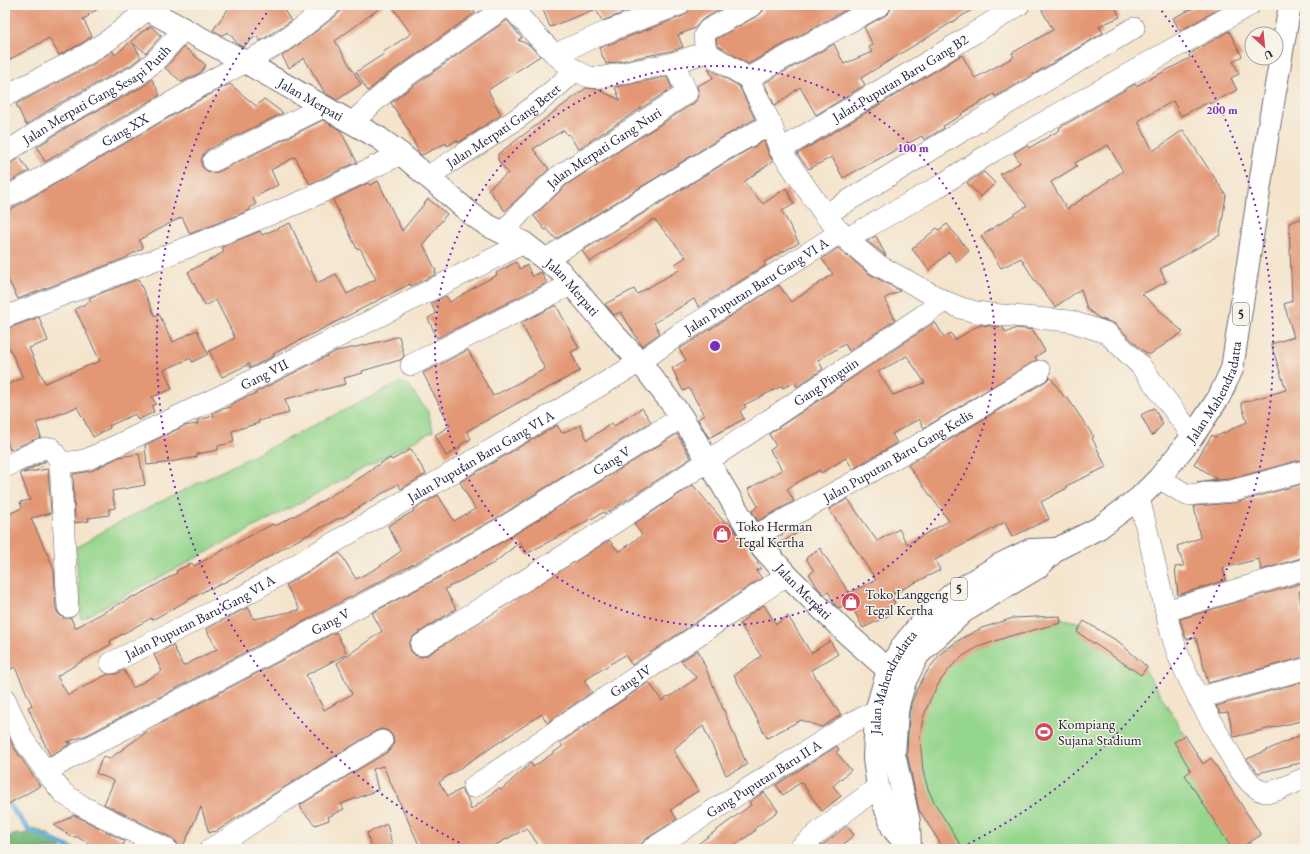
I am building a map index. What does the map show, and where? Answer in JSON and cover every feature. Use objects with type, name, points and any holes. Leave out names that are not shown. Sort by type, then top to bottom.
[{"type":"main road","name":"Jalan Mahendradatta","points":[[910,849],[909,822],[894,754],[897,713],[896,675],[903,645],[916,628],[952,594],[1000,564],[1030,550],[1057,549],[1098,528],[1139,498],[1159,478],[1193,436],[1219,397],[1232,369],[1268,132],[1290,5]]},
{"type":"main road","name":"Jalan Merpati","points":[[146,6],[183,30],[245,62],[379,138],[401,154],[470,213],[487,225],[524,243],[560,271],[640,362],[682,417],[753,537],[787,575],[844,631],[896,675]]},
{"type":"main road","name":"Jalan Mahendradatta","points":[[896,675],[876,712],[874,759],[878,787],[893,829],[910,849]]},
{"type":"street","name":"Gang XX","points":[[5,198],[60,168],[186,94],[277,45],[299,30],[330,5]]},
{"type":"street","points":[[353,122],[375,100],[395,84],[509,5],[555,54],[575,70],[591,77],[603,77],[674,63],[706,52]]},
{"type":"street","points":[[555,54],[611,30],[679,5]]},
{"type":"street","points":[[706,52],[704,36],[708,30],[754,5]]},
{"type":"street","points":[[748,78],[880,5]]},
{"type":"street","name":"Jalan Puputan Baru Gang B2","points":[[780,150],[931,60],[1019,5]]},
{"type":"street","name":"Jalan Puputan Baru Gang VI A","points":[[111,663],[240,598],[640,362],[678,335],[843,235],[888,216],[938,187],[995,150],[1250,5]]},
{"type":"street","points":[[5,96],[87,54],[110,39],[146,6]]},
{"type":"street","points":[[825,215],[1134,28]]},
{"type":"street","name":"Jalan Merpati Gang Sesapi Putih","points":[[5,153],[64,115],[138,75],[155,61],[183,30]]},
{"type":"street","points":[[706,52],[748,78],[771,124],[780,150],[825,215],[843,235],[876,264],[944,301],[976,312],[1070,321],[1107,333],[1140,365],[1193,436]]},
{"type":"street","name":"Jalan Merpati Gang Nuri","points":[[503,233],[559,176],[687,93],[674,63]]},
{"type":"street","name":"Jalan Merpati Gang Betet","points":[[427,177],[516,120],[547,96],[575,70]]},
{"type":"street","points":[[212,161],[323,107]]},
{"type":"street","points":[[546,259],[722,151],[771,124]]},
{"type":"street","points":[[5,317],[212,238],[303,200],[401,154]]},
{"type":"street","name":"Gang VII","points":[[60,461],[68,463],[88,459],[227,393],[524,243]]},
{"type":"street","points":[[411,365],[572,284]]},
{"type":"street","name":"Gang Pinguin","points":[[421,645],[553,563],[708,462],[944,301]]},
{"type":"street","name":"Jalan Puputan Baru Gang Kedis","points":[[753,537],[845,487],[928,439],[1040,371]]},
{"type":"street","name":"Gang V","points":[[46,772],[82,751],[427,571],[501,529],[682,417]]},
{"type":"street","points":[[5,467],[47,447],[50,448],[60,461],[68,607]]},
{"type":"street","points":[[1159,478],[1187,495],[1232,491],[1305,471]]},
{"type":"street","points":[[1139,498],[1166,610],[1182,666],[1198,698],[1237,767],[1253,786],[1264,792],[1271,792],[1305,778]]},
{"type":"street","points":[[1166,610],[1305,569]]},
{"type":"street","name":"Gang IV","points":[[474,786],[787,575]]},
{"type":"street","points":[[1198,698],[1305,669]]},
{"type":"street","points":[[5,699],[23,739],[63,793],[82,806],[167,849]]},
{"type":"street","name":"Gang Puputan Baru II A","points":[[652,849],[853,722],[876,712]]},
{"type":"street","points":[[210,849],[382,741]]},
{"type":"street","points":[[799,849],[821,830],[878,787]]},
{"type":"green space","points":[[401,382],[409,385],[428,412],[433,431],[81,619],[76,548],[110,527]]},
{"type":"green space","name":"Kompiang Sujana Stadium","points":[[1048,616],[1082,623],[1102,632],[1139,660],[1255,849],[944,849],[918,808],[908,782],[904,740],[910,707],[917,689],[928,670],[941,653],[958,640],[982,628],[1013,618]]},
{"type":"green space","points":[[34,828],[50,835],[62,849],[5,849],[5,838],[16,834],[24,834]]},
{"type":"building","points":[[15,5],[104,5],[83,19],[92,36],[81,44],[59,55],[49,38],[5,62],[5,11]]},
{"type":"building","points":[[231,5],[281,5],[291,21],[260,41],[256,36],[243,47],[238,44],[228,32],[222,35],[213,30]]},
{"type":"building","points":[[342,5],[384,5],[335,41],[361,84],[337,100],[325,93],[304,58],[289,68],[282,56],[338,14]]},
{"type":"building","points":[[391,5],[470,5],[475,13],[388,74],[368,91],[356,72],[411,34]]},
{"type":"building","points":[[541,5],[644,5],[602,21],[596,9],[550,27]]},
{"type":"building","points":[[691,5],[727,6],[702,20],[695,28],[678,35],[683,47],[671,51],[606,64],[599,48],[683,16],[688,12]]},
{"type":"building","points":[[765,5],[855,5],[748,64],[717,45],[716,39],[759,15],[763,11]]},
{"type":"building","points":[[892,5],[980,5],[861,78],[865,85],[816,115],[800,87],[775,106],[764,83],[834,44],[844,64],[872,52],[869,47],[873,45],[864,27],[886,15],[890,11]]},
{"type":"building","points":[[1039,5],[1114,5],[1120,17],[1099,26],[1103,33],[995,97],[994,94],[961,114],[962,115],[943,126],[944,128],[924,140],[922,136],[843,178],[832,157],[809,169],[797,154],[962,55],[975,78],[1014,57],[1012,53],[1053,30]]},
{"type":"building","points":[[1200,5],[1226,5],[1180,31],[1173,18]]},
{"type":"building","points":[[507,20],[522,38],[518,40],[528,44],[540,56],[488,90],[501,115],[458,143],[457,140],[447,146],[446,143],[422,155],[419,153],[409,131],[391,103]]},
{"type":"building","points":[[151,26],[161,36],[146,53],[133,43],[141,57],[131,65],[58,104],[26,125],[16,104],[92,65],[113,51],[115,55]]},
{"type":"building","points":[[1229,31],[1242,56],[1233,61],[1239,74],[1231,78],[1237,90],[1210,104],[1209,102],[1181,116],[1173,101],[1138,121],[1153,151],[1183,130],[1226,195],[1220,235],[1160,269],[1166,282],[1142,294],[1183,332],[1149,355],[1115,324],[1099,318],[1087,309],[1081,289],[1055,307],[1033,278],[1021,258],[1001,268],[981,236],[1027,206],[1000,174],[1020,163],[1014,153],[1027,145],[1029,148],[1060,130],[1059,128],[1135,84],[1136,86],[1190,58],[1189,55]],"holes":[[[1108,145],[1123,171],[1067,209],[1051,182],[1077,166],[1075,163]]]},
{"type":"building","points":[[184,47],[206,65],[200,73],[182,82],[165,68]]},
{"type":"building","points":[[708,68],[739,86],[755,119],[716,141],[556,239],[547,229],[545,230],[534,216],[566,185],[694,103],[698,99],[699,94],[697,86],[713,78]]},
{"type":"building","points":[[667,77],[672,88],[578,149],[569,134],[567,135],[564,130],[533,149],[549,169],[505,211],[488,189],[508,173],[498,160],[498,154],[586,88],[597,89],[620,100],[615,87]]},
{"type":"building","points":[[152,79],[160,95],[45,162],[37,147],[70,125],[144,86]]},
{"type":"building","points":[[230,84],[256,106],[264,99],[283,113],[207,150],[201,161],[202,167],[207,171],[213,173],[218,172],[323,120],[340,130],[357,162],[310,184],[295,157],[271,170],[278,185],[253,198],[256,205],[249,208],[250,210],[190,234],[182,217],[139,240],[143,248],[128,257],[18,299],[5,274],[5,210],[11,209],[192,104]]},
{"type":"building","points":[[764,141],[773,161],[744,182],[763,204],[786,188],[794,204],[782,211],[799,243],[764,262],[766,265],[699,307],[694,299],[654,323],[660,333],[642,346],[621,312],[614,315],[605,304],[634,289],[637,294],[679,270],[675,264],[686,257],[654,219],[590,262],[582,251],[728,161]]},
{"type":"building","points":[[20,158],[29,171],[5,184],[5,165]]},
{"type":"building","points":[[984,172],[995,183],[981,197],[967,183]]},
{"type":"building","points":[[378,181],[402,231],[428,199],[447,214],[423,244],[436,274],[411,286],[410,284],[273,354],[274,356],[250,368],[249,364],[222,377],[209,351],[235,338],[216,300],[205,306],[188,272],[224,252],[222,247],[260,231],[262,235],[290,223],[317,283],[336,274],[347,294],[376,279],[360,248],[357,249],[333,200],[368,183],[370,185]]},
{"type":"building","points":[[1305,217],[1305,459],[1230,479],[1197,482],[1217,479],[1194,464],[1212,435],[1215,437],[1247,422],[1241,403],[1286,390],[1271,344],[1294,337],[1284,304],[1292,301],[1289,223]]},
{"type":"building","points":[[947,224],[969,251],[957,262],[949,252],[929,270],[912,249],[937,228],[939,230]]},
{"type":"building","points":[[876,236],[886,256],[867,241]]},
{"type":"building","points":[[838,248],[868,273],[900,291],[885,298],[895,320],[849,351],[845,344],[818,360],[823,369],[797,387],[795,382],[783,388],[782,386],[744,405],[746,407],[740,411],[744,419],[709,438],[698,419],[704,415],[689,388],[683,391],[672,368],[686,360],[679,349],[779,285],[791,302],[833,274],[822,259]]},
{"type":"building","points":[[516,262],[520,269],[527,265],[532,276],[541,272],[547,283],[437,338],[428,318],[436,314],[431,303],[446,296],[450,302],[497,275],[496,273]]},
{"type":"building","points":[[138,279],[155,316],[159,314],[173,342],[197,330],[208,354],[192,362],[191,358],[164,370],[172,389],[152,397],[156,404],[152,406],[154,412],[138,420],[135,414],[109,426],[110,428],[93,437],[77,407],[36,423],[41,437],[10,450],[5,434],[5,386],[23,378],[5,338],[5,329],[39,317],[48,341],[29,348],[45,383],[100,361],[75,309],[91,301],[89,298]]},
{"type":"building","points":[[556,305],[579,348],[571,352],[580,371],[467,431],[471,439],[460,445],[461,447],[446,456],[435,435],[450,426],[423,373],[468,350],[493,396],[545,369],[521,323]]},
{"type":"building","points":[[935,322],[944,337],[951,333],[955,340],[981,325],[1003,327],[1006,333],[1016,328],[1033,330],[1045,351],[1035,357],[1037,360],[924,428],[919,419],[892,434],[897,443],[853,469],[846,458],[821,473],[820,470],[803,479],[787,489],[794,501],[758,521],[752,511],[758,506],[748,489],[782,470],[770,450],[776,446],[769,434]],"holes":[[[907,356],[925,383],[893,395],[878,372]]]},
{"type":"building","points":[[399,336],[404,356],[400,360],[344,378],[346,384],[285,399],[289,413],[258,421],[259,423],[232,431],[234,442],[218,446],[218,450],[197,454],[197,457],[147,465],[145,445],[184,426],[198,424],[197,421],[214,416],[213,413],[231,407],[230,405],[256,394],[256,392],[337,351]]},
{"type":"building","points":[[1050,377],[1065,398],[1067,397],[1094,437],[1092,438],[1106,467],[1066,486],[1067,488],[1041,502],[1049,519],[1012,537],[1005,522],[935,560],[940,570],[891,595],[895,603],[886,608],[890,615],[863,628],[850,603],[839,608],[835,605],[828,591],[824,594],[818,588],[809,574],[814,571],[806,558],[820,548],[849,593],[876,580],[829,509],[848,499],[877,541],[899,529],[907,544],[949,521],[908,465],[1046,381]]},
{"type":"building","points":[[642,408],[651,422],[495,519],[421,560],[87,735],[67,742],[72,743],[50,756],[28,707],[32,705],[15,667],[11,669],[5,655],[5,516],[22,508],[20,502],[30,500],[20,473],[46,461],[23,473],[48,469],[51,513],[31,518],[54,570],[56,608],[58,613],[63,618],[71,618],[75,628],[134,596],[135,597],[177,573],[176,571],[192,563],[194,566],[253,534],[273,524],[275,526],[319,503],[390,458],[392,460],[411,449],[426,474],[401,489],[398,484],[340,519],[339,518],[287,546],[227,581],[211,589],[210,588],[152,620],[151,618],[110,641],[111,644],[57,676],[68,695],[108,674],[116,674],[124,670],[133,688],[162,671],[154,655],[173,645],[183,666],[217,649],[206,629],[248,607],[254,619],[300,610],[286,585],[340,553],[356,579],[377,568],[401,551],[388,526],[438,495],[454,521],[475,509],[460,482],[557,425],[562,433],[581,425],[587,440],[612,423],[614,426]]},
{"type":"building","points":[[1154,408],[1163,424],[1152,436],[1141,415]]},
{"type":"building","points":[[677,434],[691,458],[605,514],[604,512],[526,554],[520,542],[494,563],[445,589],[456,609],[415,635],[411,639],[409,645],[411,651],[415,655],[421,657],[427,655],[609,540],[619,552],[642,535],[634,524],[693,485],[725,523],[727,521],[733,527],[744,545],[758,562],[757,563],[761,568],[756,571],[762,578],[632,665],[625,655],[607,666],[584,681],[592,692],[547,723],[542,714],[439,782],[448,796],[462,789],[463,794],[467,797],[471,810],[499,788],[501,790],[531,763],[533,767],[563,746],[560,743],[649,682],[662,701],[697,678],[681,661],[698,650],[747,765],[726,775],[703,726],[684,740],[673,750],[698,791],[671,810],[677,819],[646,839],[642,843],[640,849],[541,849],[527,828],[488,849],[421,849],[383,766],[373,769],[378,790],[341,804],[344,809],[328,817],[329,820],[315,825],[302,810],[300,805],[389,751],[393,746],[394,741],[392,735],[388,731],[382,729],[376,731],[283,788],[215,832],[209,833],[201,807],[182,849],[179,849],[177,843],[172,838],[104,804],[114,781],[96,773],[103,756],[109,759],[152,728],[336,632],[347,654],[306,675],[324,710],[352,694],[337,663],[382,631],[372,613],[433,581],[507,539]]},
{"type":"building","points":[[139,454],[145,485],[112,491],[115,508],[109,509],[109,515],[88,518],[89,521],[75,523],[73,474],[91,471],[119,457]]},
{"type":"building","points":[[1305,483],[1305,557],[1261,570],[1259,559],[1223,568],[1226,580],[1178,595],[1175,567],[1184,566],[1177,546],[1200,538],[1194,506],[1235,503]]},
{"type":"building","points":[[798,526],[801,531],[777,545],[773,540]]},
{"type":"building","points":[[1305,582],[1305,590],[1299,591],[1305,631],[1305,657],[1208,683],[1196,638],[1186,639],[1180,619]]},
{"type":"building","points":[[764,605],[776,624],[788,616],[811,653],[830,641],[838,654],[811,670],[841,715],[822,727],[801,720],[767,738],[734,675],[761,656],[740,624],[753,612]]},
{"type":"building","points":[[1060,616],[1061,623],[1010,636],[978,647],[963,656],[951,667],[940,681],[930,700],[923,718],[920,737],[923,771],[928,789],[934,802],[963,849],[944,849],[919,810],[907,753],[909,714],[917,689],[928,670],[941,653],[962,638],[982,628],[1013,618]]},
{"type":"building","points":[[1084,621],[1119,642],[1147,667],[1141,675],[1077,632]]},
{"type":"building","points":[[1305,681],[1305,720],[1234,737],[1228,712],[1220,713],[1216,706]]},
{"type":"building","points":[[5,728],[13,746],[40,786],[5,806]]},
{"type":"building","points":[[1305,733],[1305,762],[1258,773],[1247,759]]},
{"type":"building","points":[[1185,735],[1203,764],[1211,758],[1261,835],[1239,849],[1232,849],[1185,775],[1191,771],[1174,742]]},
{"type":"building","points":[[837,746],[839,750],[836,752],[851,770],[833,786],[841,796],[822,811],[801,782],[783,795],[776,785]]},
{"type":"building","points":[[764,792],[778,811],[754,829],[755,831],[729,849],[691,849],[751,805],[749,802]]},
{"type":"building","points":[[74,815],[125,841],[121,849],[100,849],[75,836],[74,838],[54,826]]},
{"type":"building","points":[[387,824],[393,849],[372,849],[367,833]]},
{"type":"building","points":[[847,826],[854,835],[838,849],[817,849]]},
{"type":"waterway","points":[[5,799],[29,830],[72,849]]},
{"type":"place","name":"Toko Herman Tegal Kertha","points":[[722,534]]},
{"type":"place","name":"Toko Langgeng Tegal Kertha","points":[[851,602]]},
{"type":"place","name":"Kompiang Sujana Stadium","points":[[1044,732]]}]
